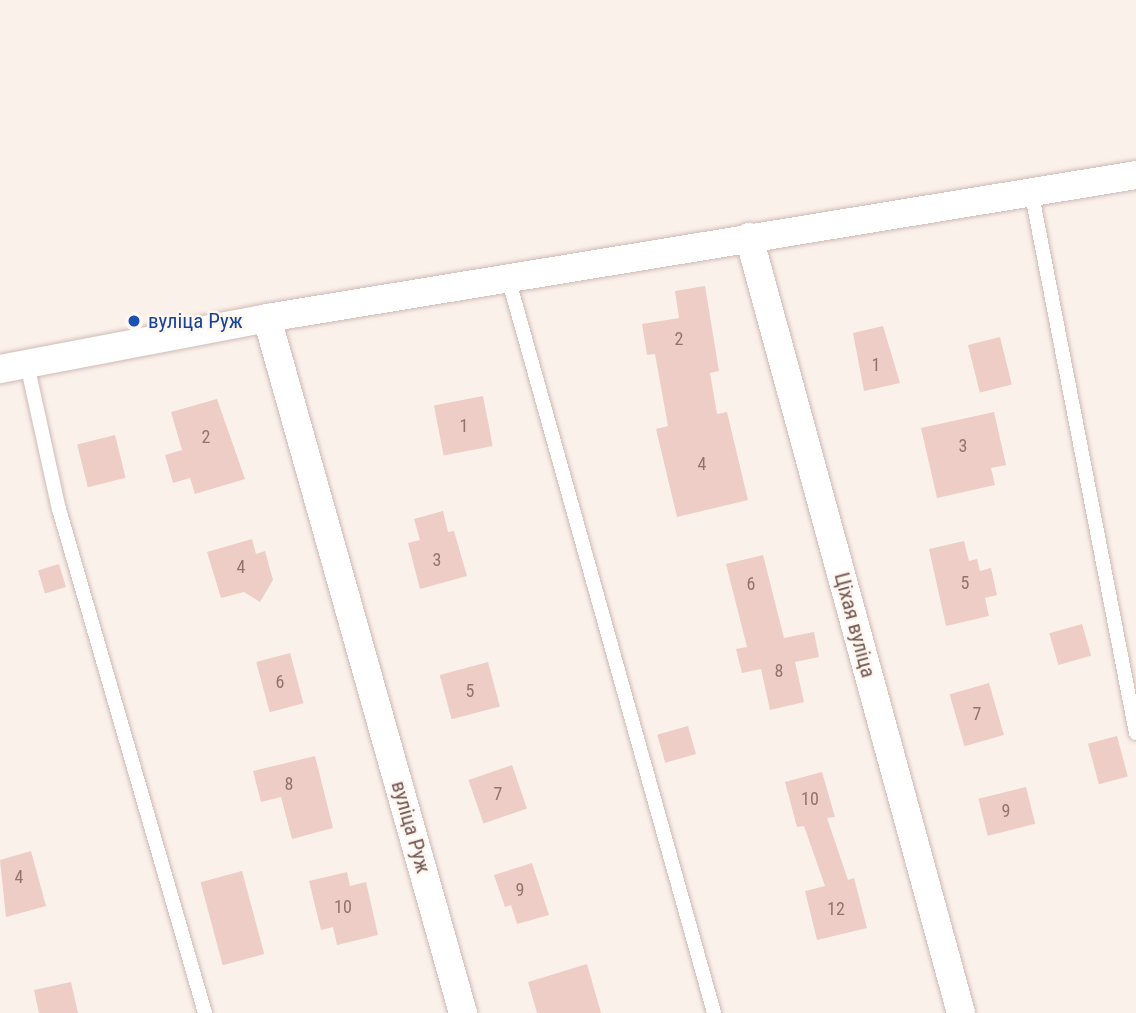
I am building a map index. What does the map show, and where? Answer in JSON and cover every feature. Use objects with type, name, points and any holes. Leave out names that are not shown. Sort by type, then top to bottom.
[{"type":"street","points":[[13,366],[267,318],[509,281],[749,237],[1032,195],[1136,175]]},
{"type":"street","name":"Ціхая вуліца","points":[[749,237],[961,1013]]},
{"type":"street","name":"вуліца Руж","points":[[267,318],[463,1013]]},
{"type":"lane","points":[[1032,195],[1136,733]]},
{"type":"lane","points":[[509,281],[714,1013]]},
{"type":"lane","points":[[13,366],[59,509],[205,1013]]},
{"type":"building","points":[[705,286],[719,371],[710,373],[717,414],[727,412],[748,500],[677,517],[656,429],[668,426],[655,354],[647,355],[642,324],[679,318],[675,291]]},
{"type":"building","points":[[883,326],[900,383],[864,391],[853,333]]},
{"type":"building","points":[[1000,337],[1012,385],[980,393],[968,345]]},
{"type":"building","points":[[483,396],[493,446],[444,456],[434,406]]},
{"type":"building","points":[[217,399],[245,479],[195,494],[190,478],[173,483],[165,455],[182,450],[171,412]]},
{"type":"building","points":[[994,412],[1006,465],[991,468],[995,485],[937,498],[921,428]]},
{"type":"building","points":[[115,435],[126,478],[88,487],[77,444]]},
{"type":"building","points":[[443,511],[448,532],[454,531],[467,576],[420,589],[408,543],[420,540],[414,519]]},
{"type":"building","points":[[252,539],[256,554],[265,551],[273,580],[260,602],[244,592],[221,598],[207,552]]},
{"type":"building","points":[[964,541],[969,561],[977,559],[980,571],[991,568],[997,595],[985,598],[989,616],[946,626],[929,549]]},
{"type":"building","points":[[763,555],[784,638],[814,632],[819,657],[795,662],[804,702],[770,710],[761,669],[742,673],[736,649],[747,647],[726,564]]},
{"type":"building","points":[[59,564],[66,587],[45,593],[38,570]]},
{"type":"building","points":[[1082,624],[1091,656],[1058,665],[1049,633]]},
{"type":"building","points":[[290,653],[303,703],[270,712],[256,662]]},
{"type":"building","points":[[488,662],[500,706],[452,719],[440,675]]},
{"type":"building","points":[[989,683],[1004,735],[964,746],[950,694]]},
{"type":"building","points":[[688,726],[696,754],[665,763],[657,735]]},
{"type":"building","points":[[1117,736],[1128,777],[1099,784],[1088,744]]},
{"type":"building","points":[[315,756],[333,828],[292,839],[281,797],[261,802],[253,771]]},
{"type":"building","points":[[512,765],[527,808],[483,823],[469,780]]},
{"type":"building","points":[[822,772],[835,817],[827,818],[848,880],[854,878],[867,928],[817,940],[805,891],[825,886],[804,826],[797,827],[785,782]]},
{"type":"building","points":[[1026,787],[1035,824],[988,836],[978,799]]},
{"type":"building","points":[[31,851],[46,906],[6,917],[0,860]]},
{"type":"building","points":[[532,863],[549,915],[517,924],[511,905],[505,907],[494,875]]},
{"type":"building","points":[[242,871],[264,954],[223,965],[200,882]]},
{"type":"building","points":[[347,872],[350,886],[366,882],[378,935],[337,945],[333,927],[321,930],[309,881]]},
{"type":"building","points":[[587,964],[601,1013],[537,1013],[528,982]]},
{"type":"building","points":[[71,982],[78,1013],[39,1013],[34,990]]},
{"type":"place","name":"вуліца Руж","points":[[134,321]]}]
